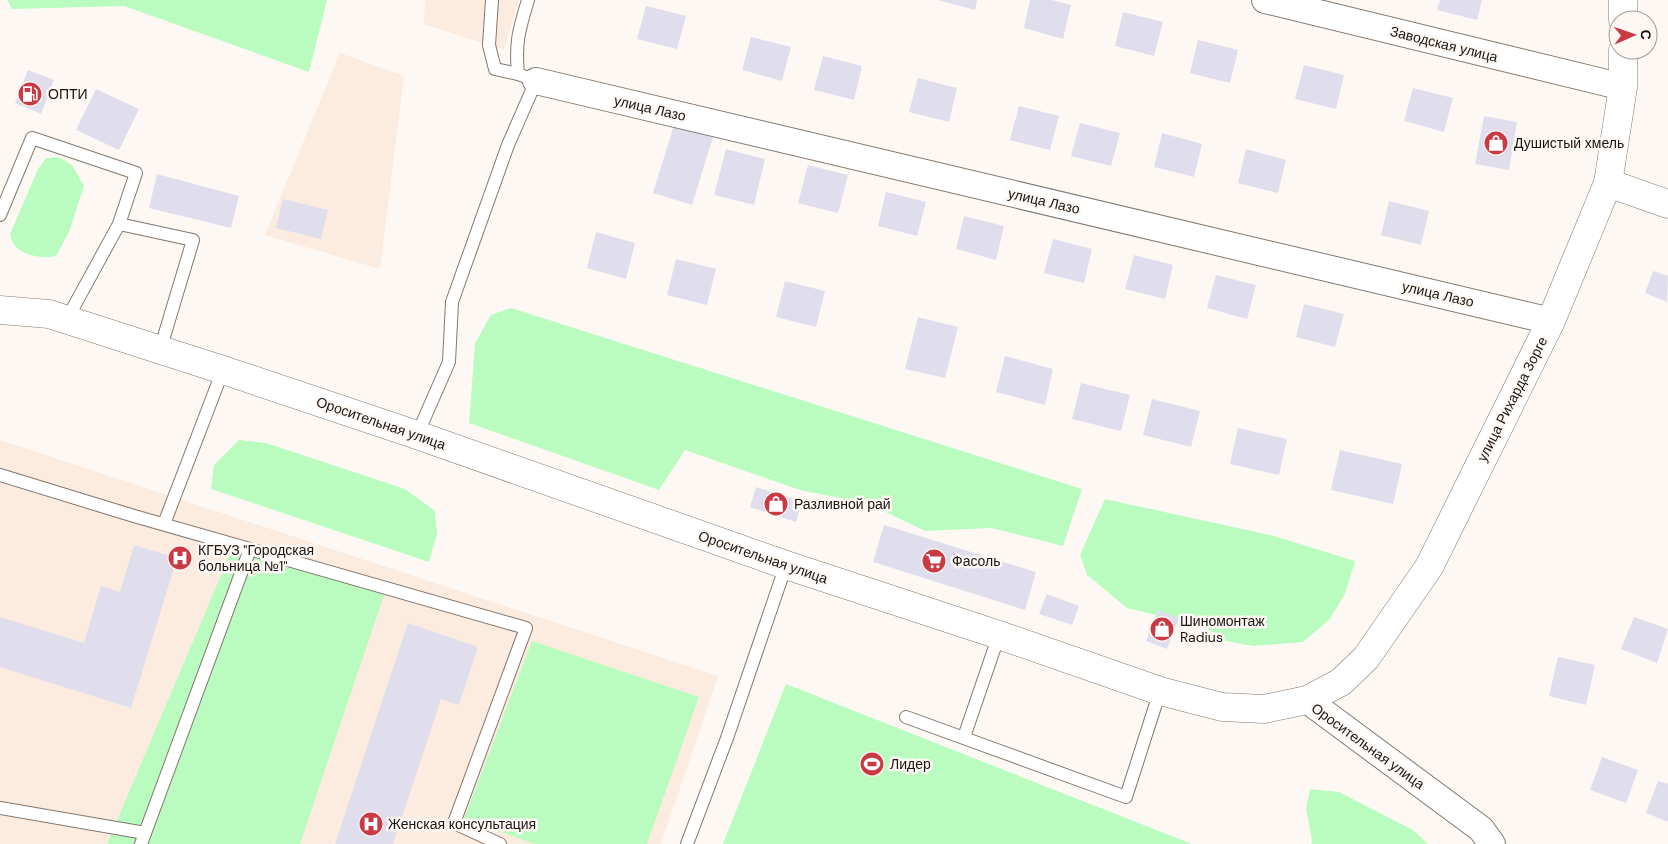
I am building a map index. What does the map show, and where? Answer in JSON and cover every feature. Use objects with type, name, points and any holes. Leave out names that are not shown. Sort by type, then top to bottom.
[{"type":"main road","name":"улица Рихарда Зорге","points":[[1307,700],[1341,682],[1366,658],[1429,567],[1551,321],[1608,183],[1623,87],[1623,60]]},
{"type":"main road","points":[[1608,183],[1668,204]]},
{"type":"main road","name":"Оросительная улица","points":[[0,310],[49,314],[223,370],[416,435],[786,565],[999,635],[1160,691],[1222,707],[1264,710],[1307,700]]},
{"type":"street","name":"Заводская улица","points":[[1265,0],[1623,87]]},
{"type":"street","name":"улица Лазо","points":[[527,78],[1551,321]]},
{"type":"street","name":"Оросительная улица","points":[[1307,700],[1481,829],[1492,844]]},
{"type":"lane","points":[[492,0],[489,45],[495,69],[527,78]]},
{"type":"lane","points":[[416,435],[449,362],[452,302],[508,145],[527,78],[516,38],[528,0]]},
{"type":"lane","points":[[0,215],[32,138],[136,174],[119,224],[67,319]]},
{"type":"lane","points":[[119,224],[193,240],[160,350]]},
{"type":"lane","points":[[164,524],[223,370]]},
{"type":"lane","points":[[0,475],[526,628],[454,823],[500,844]]},
{"type":"lane","points":[[0,808],[143,838],[250,549]]},
{"type":"lane","points":[[687,844],[728,738],[786,565]]},
{"type":"lane","points":[[964,737],[999,635]]},
{"type":"lane","points":[[906,717],[1126,797],[1160,691]]},
{"type":"shaded area","points":[[425,0],[519,0],[504,50],[424,24]]},
{"type":"shaded area","points":[[340,53],[404,76],[380,269],[265,235]]},
{"type":"shaded area","name":"КГБУЗ \"Городская больница №1\"","points":[[0,440],[718,676],[661,844],[0,844]]},
{"type":"green space","points":[[7,0],[327,0],[309,72],[124,6],[12,9]]},
{"type":"green space","points":[[59,157],[72,165],[84,186],[69,232],[56,256],[42,257],[27,254],[16,247],[10,234],[38,169],[46,158]]},
{"type":"green space","points":[[511,308],[1082,489],[1063,546],[991,528],[925,531],[869,504],[800,490],[685,450],[659,490],[469,423],[475,343],[491,315]]},
{"type":"green space","points":[[239,440],[266,443],[405,489],[435,511],[437,534],[429,562],[211,489],[214,465]]},
{"type":"green space","points":[[1105,499],[1274,536],[1355,561],[1345,594],[1329,620],[1303,642],[1253,646],[1226,641],[1203,626],[1127,608],[1087,575],[1080,555]]},
{"type":"green space","points":[[236,540],[385,592],[300,844],[107,844]]},
{"type":"green space","points":[[532,641],[699,697],[647,844],[535,844],[464,819]]},
{"type":"green space","name":"Лидер","points":[[786,684],[1192,844],[723,844]]},
{"type":"green space","points":[[1310,789],[1339,792],[1413,830],[1428,844],[1311,844],[1312,840],[1306,809]]},
{"type":"building","points":[[938,0],[977,0],[975,10]]},
{"type":"building","points":[[1030,0],[1052,0],[1071,5],[1063,39],[1024,28]]},
{"type":"building","points":[[1440,0],[1482,0],[1477,20],[1437,10]]},
{"type":"building","points":[[646,6],[686,16],[677,49],[637,39]]},
{"type":"building","points":[[1123,12],[1163,22],[1154,56],[1115,46]]},
{"type":"building","points":[[751,37],[791,47],[782,81],[742,70]]},
{"type":"building","points":[[1198,40],[1238,50],[1230,83],[1190,73]]},
{"type":"building","points":[[823,56],[862,66],[854,100],[814,90]]},
{"type":"building","points":[[1304,65],[1344,75],[1336,109],[1295,99]]},
{"type":"building","points":[[28,70],[54,80],[41,114],[15,103]]},
{"type":"building","points":[[918,78],[957,88],[949,122],[909,112]]},
{"type":"building","points":[[1413,88],[1453,98],[1444,132],[1404,121]]},
{"type":"building","points":[[96,89],[139,109],[119,150],[76,130]]},
{"type":"building","points":[[1019,106],[1059,116],[1050,150],[1010,140]]},
{"type":"building","name":"Душистый хмель","points":[[1484,116],[1517,122],[1509,170],[1475,164]]},
{"type":"building","points":[[1080,123],[1120,133],[1111,166],[1071,156]]},
{"type":"building","points":[[674,125],[713,137],[692,205],[653,193]]},
{"type":"building","points":[[1162,133],[1202,144],[1194,177],[1154,167]]},
{"type":"building","points":[[726,149],[765,159],[754,205],[714,195]]},
{"type":"building","points":[[1246,149],[1286,160],[1278,193],[1238,183]]},
{"type":"building","points":[[808,165],[848,175],[838,213],[798,203]]},
{"type":"building","points":[[157,174],[239,196],[231,228],[149,208]]},
{"type":"building","points":[[886,192],[926,202],[917,236],[878,226]]},
{"type":"building","points":[[283,199],[328,210],[321,239],[276,228]]},
{"type":"building","points":[[1389,201],[1429,211],[1421,245],[1381,235]]},
{"type":"building","points":[[964,216],[1004,226],[996,260],[956,249]]},
{"type":"building","points":[[596,232],[635,243],[626,279],[587,268]]},
{"type":"building","points":[[1053,239],[1092,249],[1084,283],[1044,273]]},
{"type":"building","points":[[1134,255],[1173,265],[1165,299],[1125,289]]},
{"type":"building","points":[[676,259],[716,269],[707,305],[667,295]]},
{"type":"building","points":[[1653,271],[1668,276],[1667,302],[1645,293]]},
{"type":"building","points":[[1216,275],[1256,285],[1247,319],[1207,308]]},
{"type":"building","points":[[785,281],[825,291],[816,327],[776,317]]},
{"type":"building","points":[[1304,304],[1344,314],[1335,347],[1296,337]]},
{"type":"building","points":[[918,317],[958,327],[945,378],[905,369]]},
{"type":"building","points":[[1005,356],[1053,369],[1045,405],[996,392]]},
{"type":"building","points":[[1081,383],[1130,395],[1121,431],[1072,419]]},
{"type":"building","points":[[1152,399],[1200,411],[1191,447],[1143,435]]},
{"type":"building","points":[[1238,428],[1287,439],[1279,475],[1230,464]]},
{"type":"building","points":[[1340,450],[1402,464],[1393,504],[1331,490]]},
{"type":"building","name":"Разливной рай","points":[[756,487],[802,501],[796,522],[750,507]]},
{"type":"building","name":"Фасоль","points":[[884,525],[1036,572],[1025,610],[873,562]]},
{"type":"building","points":[[134,545],[177,558],[131,708],[0,667],[0,617],[84,643],[101,586],[120,592]]},
{"type":"building","points":[[1047,594],[1079,606],[1072,625],[1039,614]]},
{"type":"building","name":"Шиномонтаж Radius","points":[[1158,610],[1179,618],[1167,649],[1146,641]]},
{"type":"building","points":[[1634,617],[1668,629],[1657,663],[1621,649]]},
{"type":"building","points":[[408,623],[478,647],[459,705],[441,699],[393,844],[335,844]]},
{"type":"building","points":[[1558,657],[1595,665],[1586,705],[1549,696]]},
{"type":"building","points":[[1602,757],[1638,770],[1626,803],[1590,790]]},
{"type":"building","points":[[1658,781],[1668,784],[1668,822],[1646,813]]},
{"type":"place","name":"ОПТИ","points":[[30,94]]},
{"type":"place","name":"Душистый хмель","points":[[1496,143]]},
{"type":"place","name":"Разливной рай","points":[[776,504]]},
{"type":"place","name":"КГБУЗ \"Городская больница №1\"","points":[[180,558]]},
{"type":"place","name":"Фасоль","points":[[934,561]]},
{"type":"place","name":"Шиномонтаж Radius","points":[[1162,629]]},
{"type":"place","name":"Лидер","points":[[872,764]]},
{"type":"place","name":"Женская консультация","points":[[371,824]]}]
